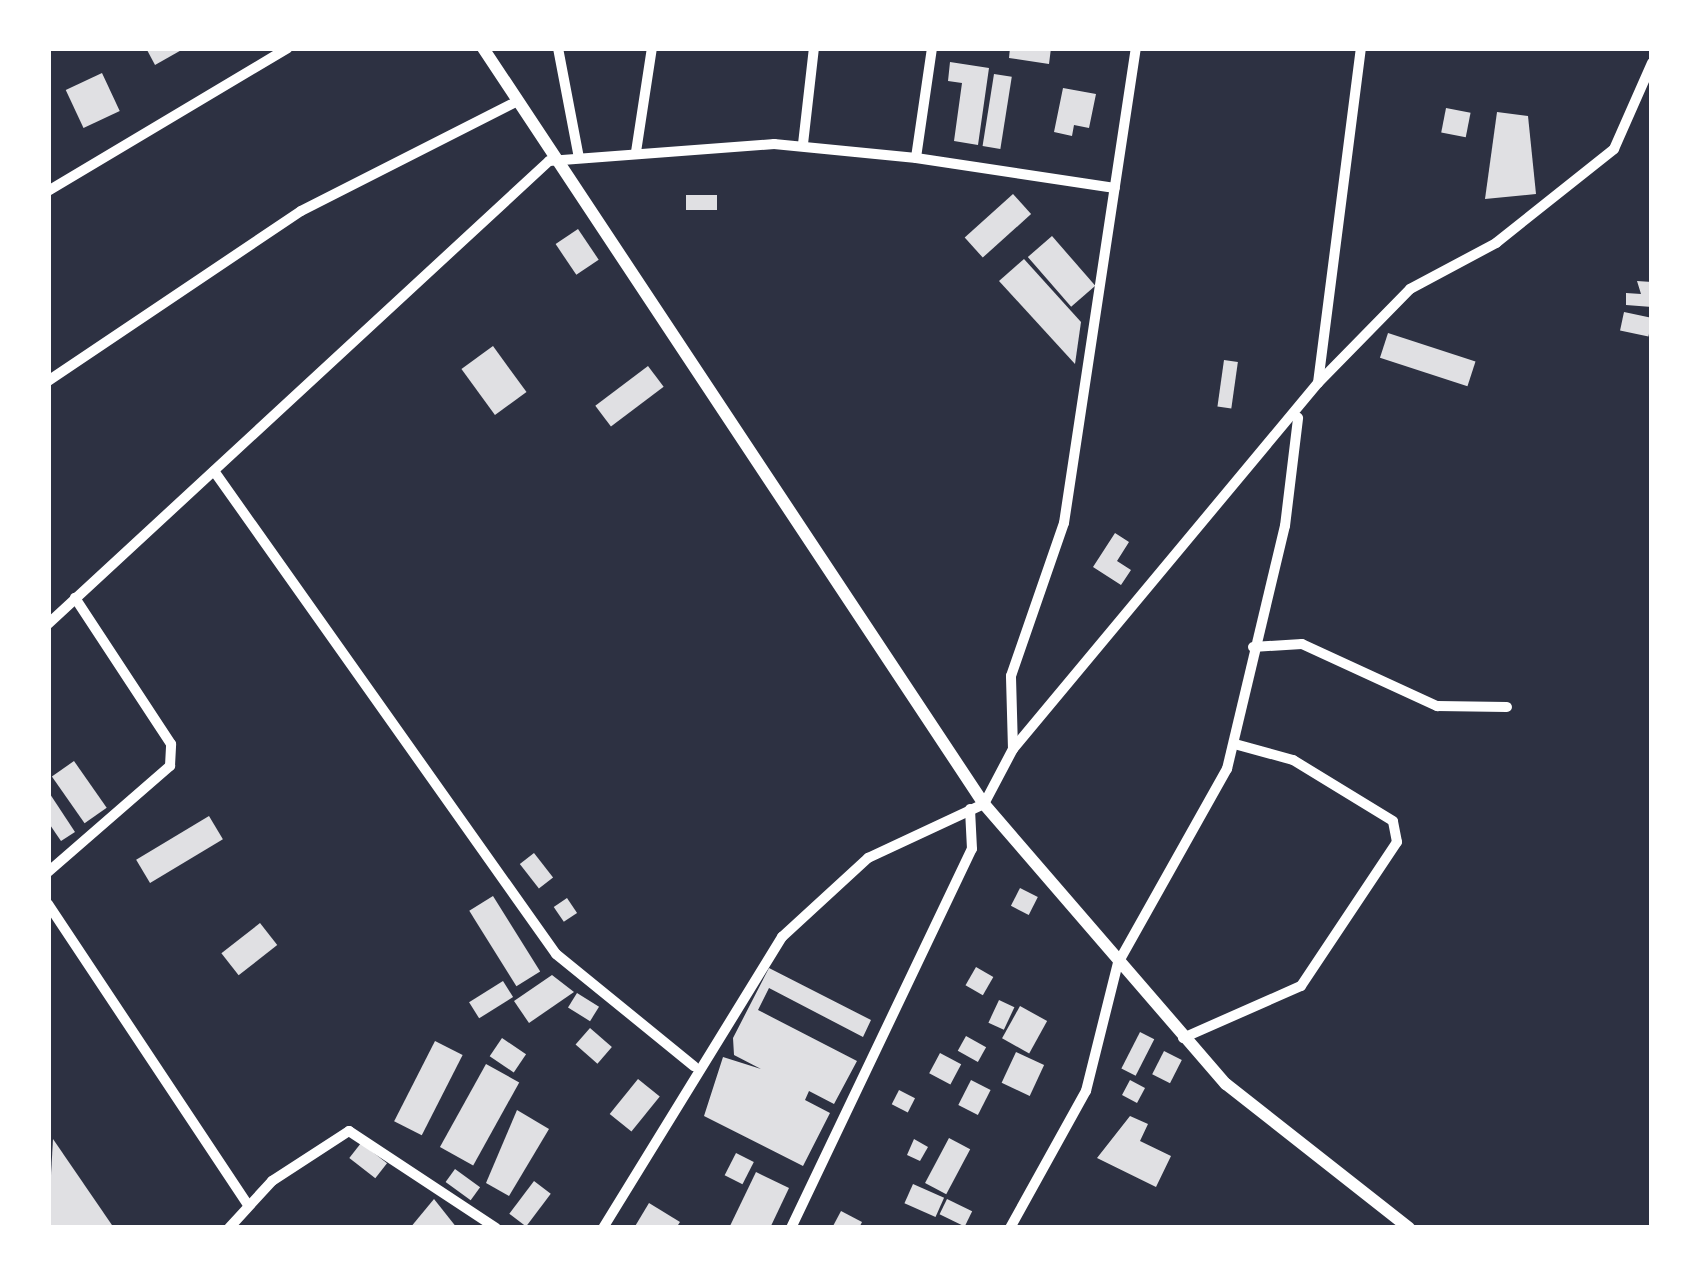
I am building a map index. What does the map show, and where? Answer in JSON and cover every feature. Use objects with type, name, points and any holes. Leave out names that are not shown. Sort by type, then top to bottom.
[{"type":"street","points":[[48,191],[288,48]]},
{"type":"street","points":[[483,48],[549,161],[977,807],[1183,1038],[1277,1131],[1409,1228]]},
{"type":"street","points":[[558,48],[579,158]]},
{"type":"street","points":[[636,152],[652,48]]},
{"type":"street","points":[[803,144],[814,48]]},
{"type":"street","points":[[916,158],[932,48]]},
{"type":"street","points":[[1012,749],[1011,676],[1064,524],[1136,48]]},
{"type":"street","points":[[1318,382],[1361,48]]},
{"type":"street","points":[[790,1228],[972,849],[977,807],[1012,749],[1298,415],[1318,382],[1410,289],[1496,243],[1614,149],[1652,63]]},
{"type":"street","points":[[48,381],[301,212],[514,103]]},
{"type":"street","points":[[48,624],[549,161],[803,144],[1115,188]]},
{"type":"street","points":[[1010,1228],[1086,1091],[1118,963],[1235,744],[1252,647],[1285,526],[1298,415]]},
{"type":"street","points":[[214,471],[556,954],[694,1066]]},
{"type":"street","points":[[48,872],[170,766],[171,744],[75,598]]},
{"type":"street","points":[[1252,647],[1302,644],[1437,706],[1508,707]]},
{"type":"street","points":[[1183,1038],[1301,986],[1397,842],[1393,821],[1293,760],[1235,744]]},
{"type":"street","points":[[603,1228],[694,1066],[823,893],[908,834],[977,807]]},
{"type":"street","points":[[48,904],[247,1203]]},
{"type":"street","points":[[229,1228],[247,1203],[349,1131],[496,1228]]},
{"type":"building","points":[[146,48],[185,48],[155,65]]},
{"type":"building","points":[[1010,48],[1051,48],[1049,64],[1009,58]]},
{"type":"building","points":[[950,62],[989,68],[978,145],[954,141],[962,83],[948,81]]},
{"type":"building","points":[[102,73],[120,111],[83,128],[66,90]]},
{"type":"building","points":[[994,74],[1012,77],[1000,149],[983,146]]},
{"type":"building","points":[[1063,88],[1096,94],[1089,128],[1074,125],[1072,136],[1054,132]]},
{"type":"building","points":[[1446,108],[1471,113],[1466,137],[1441,133]]},
{"type":"building","points":[[1497,112],[1528,116],[1536,194],[1485,199]]},
{"type":"building","points":[[1013,194],[1031,214],[983,258],[965,237]]},
{"type":"building","points":[[686,195],[717,195],[717,210],[686,210]]},
{"type":"building","points":[[578,229],[599,260],[576,275],[556,244]]},
{"type":"building","points":[[1052,236],[1095,286],[1071,307],[1028,257]]},
{"type":"building","points":[[1024,259],[1081,322],[1075,364],[999,281]]},
{"type":"building","points":[[1637,281],[1652,282],[1652,307],[1626,305],[1626,293],[1641,294]]},
{"type":"building","points":[[1624,312],[1652,318],[1648,337],[1620,331]]},
{"type":"building","points":[[1388,333],[1475,361],[1467,386],[1380,358]]},
{"type":"building","points":[[493,346],[527,392],[495,415],[461,369]]},
{"type":"building","points":[[1224,360],[1238,362],[1231,408],[1217,407]]},
{"type":"building","points":[[648,366],[664,387],[611,426],[595,406]]},
{"type":"building","points":[[1115,533],[1129,542],[1117,561],[1131,570],[1121,585],[1093,567]]},
{"type":"building","points":[[74,761],[107,808],[85,823],[52,776]]},
{"type":"building","points":[[48,791],[75,832],[61,841],[48,822]]},
{"type":"building","points":[[209,816],[223,839],[150,883],[136,860]]},
{"type":"building","points":[[534,853],[553,877],[539,889],[520,864]]},
{"type":"building","points":[[1020,888],[1038,897],[1029,915],[1011,906]]},
{"type":"building","points":[[493,896],[540,971],[516,986],[469,911]]},
{"type":"building","points":[[567,898],[577,913],[564,922],[554,907]]},
{"type":"building","points":[[260,923],[277,945],[239,975],[221,953]]},
{"type":"building","points":[[976,967],[993,977],[983,995],[966,985]]},
{"type":"building","points":[[769,968],[871,1020],[863,1037],[769,988],[758,1010],[857,1061],[834,1104],[809,1091],[805,1100],[830,1113],[803,1166],[704,1116],[723,1057],[761,1069],[734,1055],[733,1038]]},
{"type":"building","points":[[552,975],[574,992],[529,1023],[514,1001]]},
{"type":"building","points":[[503,981],[513,997],[479,1018],[469,1002]]},
{"type":"building","points":[[577,993],[599,1007],[590,1021],[568,1007]]},
{"type":"building","points":[[999,1000],[1014,1007],[1004,1030],[988,1023]]},
{"type":"building","points":[[1020,1006],[1047,1021],[1029,1053],[1002,1038]]},
{"type":"building","points":[[590,1028],[612,1047],[597,1064],[576,1045]]},
{"type":"building","points":[[1140,1032],[1154,1039],[1136,1076],[1121,1069]]},
{"type":"building","points":[[966,1036],[986,1047],[978,1062],[958,1051]]},
{"type":"building","points":[[502,1038],[526,1054],[514,1072],[490,1056]]},
{"type":"building","points":[[435,1041],[463,1055],[422,1135],[394,1121]]},
{"type":"building","points":[[1164,1051],[1182,1060],[1170,1083],[1152,1074]]},
{"type":"building","points":[[1016,1052],[1044,1065],[1030,1096],[1002,1083]]},
{"type":"building","points":[[940,1053],[961,1064],[950,1085],[929,1073]]},
{"type":"building","points":[[486,1064],[519,1082],[473,1166],[440,1147]]},
{"type":"building","points":[[638,1079],[660,1097],[631,1132],[610,1114]]},
{"type":"building","points":[[971,1080],[991,1090],[978,1115],[958,1105]]},
{"type":"building","points":[[1130,1080],[1145,1088],[1137,1103],[1122,1095]]},
{"type":"building","points":[[899,1090],[915,1098],[908,1112],[892,1104]]},
{"type":"building","points":[[517,1110],[549,1129],[509,1196],[486,1183]]},
{"type":"building","points":[[1130,1116],[1148,1124],[1140,1141],[1171,1156],[1156,1187],[1097,1158]]},
{"type":"building","points":[[949,1138],[970,1149],[946,1194],[925,1183]]},
{"type":"building","points":[[53,1139],[114,1228],[48,1228]]},
{"type":"building","points":[[914,1139],[928,1147],[920,1161],[907,1155]]},
{"type":"building","points":[[361,1143],[387,1163],[375,1178],[349,1158]]},
{"type":"building","points":[[736,1153],[754,1162],[742,1184],[725,1175]]},
{"type":"building","points":[[455,1169],[480,1187],[471,1200],[446,1182]]},
{"type":"building","points":[[756,1172],[789,1188],[770,1228],[729,1228]]},
{"type":"building","points":[[534,1181],[551,1194],[526,1226],[509,1214]]},
{"type":"building","points":[[913,1184],[944,1198],[936,1217],[904,1203]]},
{"type":"building","points":[[434,1199],[457,1228],[410,1228]]},
{"type":"building","points":[[947,1199],[972,1211],[965,1227],[940,1214]]},
{"type":"building","points":[[649,1203],[680,1222],[676,1228],[634,1228]]},
{"type":"building","points":[[841,1211],[862,1222],[859,1228],[832,1228]]}]
